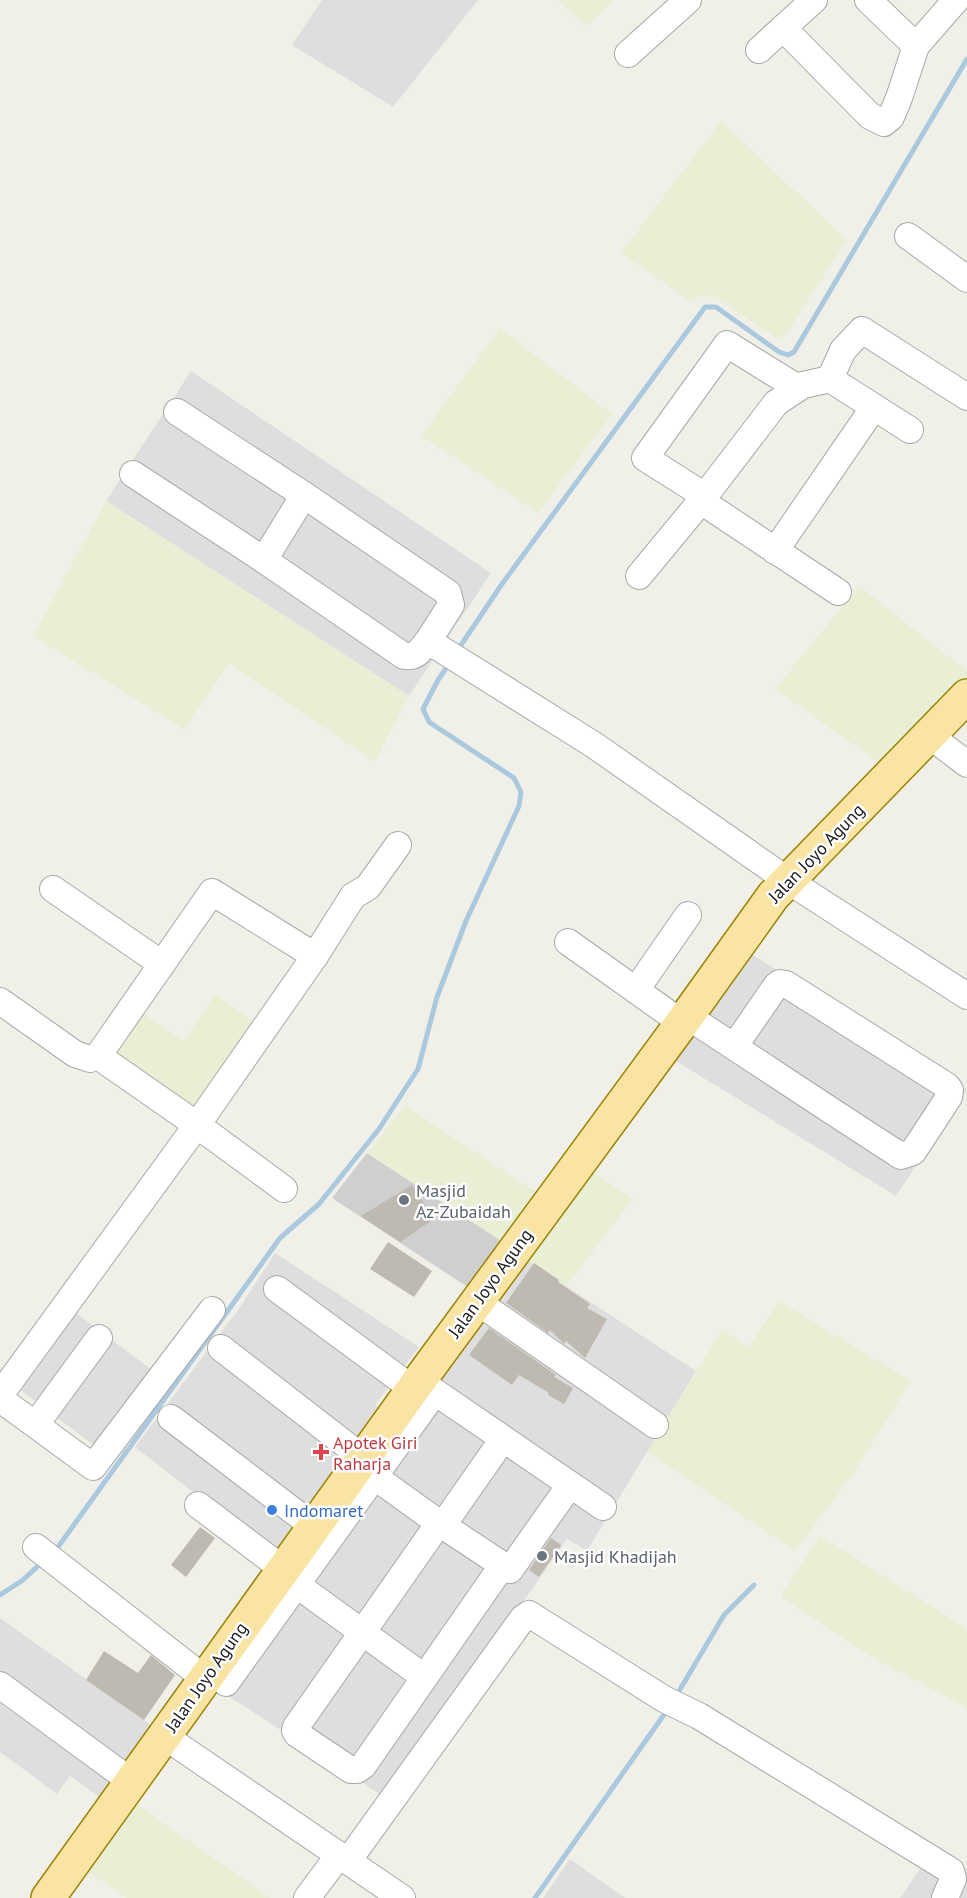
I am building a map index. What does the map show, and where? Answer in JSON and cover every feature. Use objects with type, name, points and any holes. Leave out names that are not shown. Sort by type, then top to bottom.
[{"type":"main road","name":"Jalan Joyo Agung","points":[[48,1898],[164,1736],[215,1681],[290,1577],[313,1527],[369,1467],[476,1301],[773,896],[967,696]]},
{"type":"street","points":[[628,54],[688,0]]},
{"type":"street","points":[[759,50],[814,0]]},
{"type":"street","points":[[868,0],[915,46]]},
{"type":"street","points":[[783,28],[870,116],[884,123],[891,117],[899,98],[915,46],[956,0]]},
{"type":"street","points":[[908,236],[967,279]]},
{"type":"street","points":[[830,380],[843,350],[862,330],[967,396]]},
{"type":"street","points":[[798,388],[727,344],[645,458],[775,551],[838,592]]},
{"type":"street","points":[[639,576],[776,403],[798,388],[814,382],[830,380],[910,430]]},
{"type":"street","points":[[775,551],[874,407]]},
{"type":"street","points":[[177,412],[448,593],[452,605],[445,652]]},
{"type":"street","points":[[133,474],[404,656],[445,652],[594,745],[787,880],[967,996]]},
{"type":"street","points":[[264,560],[304,495]]},
{"type":"street","points":[[930,736],[967,764]]},
{"type":"street","points":[[212,1310],[93,1467],[0,1397],[197,1125],[315,956],[353,896],[368,887],[398,845]]},
{"type":"street","points":[[53,889],[162,964]]},
{"type":"street","points":[[0,1001],[75,1054],[90,1059],[98,1056],[212,892],[315,956]]},
{"type":"street","points":[[636,990],[688,915]]},
{"type":"street","points":[[568,942],[636,990],[734,1047],[901,1156],[913,1152],[949,1097],[950,1090],[947,1086],[786,984],[780,983],[776,986],[734,1047]]},
{"type":"street","points":[[98,1056],[284,1189]]},
{"type":"street","points":[[277,1289],[603,1507]]},
{"type":"street","points":[[476,1301],[655,1425]]},
{"type":"street","points":[[36,1424],[99,1338]]},
{"type":"street","points":[[221,1348],[441,1524],[510,1570],[570,1485]]},
{"type":"street","points":[[171,1418],[313,1527]]},
{"type":"street","points":[[502,1566],[363,1766],[357,1770],[351,1770],[297,1734],[296,1727],[503,1439]]},
{"type":"street","points":[[290,1577],[369,1467]]},
{"type":"street","points":[[198,1505],[363,1633],[424,1677]]},
{"type":"street","points":[[44,1553],[215,1681]]},
{"type":"street","points":[[307,1898],[343,1858],[523,1618],[529,1614],[951,1871],[953,1879],[945,1898]]},
{"type":"street","points":[[0,1685],[132,1782]]},
{"type":"street","points":[[164,1736],[402,1898]]},
{"type":"shaded area","points":[[322,0],[478,0],[393,107],[292,45]]},
{"type":"shaded area","points":[[191,371],[491,573],[409,696],[106,501]]},
{"type":"shaded area","points":[[748,952],[967,1089],[896,1196],[671,1058]]},
{"type":"shaded area","points":[[367,1153],[506,1244],[472,1290],[332,1198]]},
{"type":"shaded area","points":[[275,1253],[419,1347],[375,1405],[384,1412],[277,1557],[135,1447],[240,1307]]},
{"type":"shaded area","points":[[520,1256],[696,1371],[587,1551],[567,1539],[386,1798],[211,1685]]},
{"type":"shaded area","points":[[72,1310],[156,1373],[99,1449],[15,1386]]},
{"type":"shaded area","points":[[0,1618],[155,1728],[103,1800],[70,1776],[57,1794],[0,1752]]},
{"type":"shaded area","points":[[934,1849],[967,1869],[967,1898],[900,1898]]},
{"type":"shaded area","points":[[570,1859],[625,1898],[543,1898]]},
{"type":"green space","points":[[558,0],[613,0],[586,26]]},
{"type":"green space","points":[[721,121],[847,240],[787,333],[778,339],[722,302],[705,294],[690,301],[621,253]]},
{"type":"green space","points":[[500,328],[612,414],[538,513],[421,436]]},
{"type":"green space","points":[[106,501],[409,696],[375,762],[229,663],[184,729],[33,636]]},
{"type":"green space","points":[[859,586],[967,671],[967,681],[884,766],[775,689]]},
{"type":"green space","points":[[215,995],[256,1023],[192,1114],[108,1057],[139,1011],[184,1041]]},
{"type":"green space","points":[[405,1106],[541,1195],[506,1244],[367,1153]]},
{"type":"green space","points":[[587,1169],[633,1199],[566,1286],[520,1256]]},
{"type":"green space","points":[[779,1301],[911,1381],[853,1474],[795,1551],[647,1452],[722,1330],[749,1347]]},
{"type":"green space","points":[[820,1536],[967,1629],[967,1708],[872,1657],[781,1596]]},
{"type":"green space","points":[[133,1802],[271,1898],[126,1898],[84,1869]]},
{"type":"building","name":"Masjid Az-Zubaidah","points":[[412,1185],[434,1219],[400,1242],[361,1216]]},
{"type":"building","points":[[388,1242],[432,1271],[414,1297],[370,1269]]},
{"type":"building","points":[[534,1263],[590,1304],[587,1308],[607,1319],[585,1358],[566,1341],[564,1344],[550,1330],[548,1333],[506,1303]]},
{"type":"building","points":[[489,1328],[556,1375],[554,1377],[573,1388],[564,1404],[519,1375],[512,1385],[469,1355]]},
{"type":"building","points":[[200,1527],[215,1538],[186,1577],[171,1565]]},
{"type":"building","name":"Masjid Khadijah","points":[[551,1538],[561,1545],[539,1577],[529,1570]]},
{"type":"building","points":[[104,1651],[138,1673],[151,1655],[175,1675],[144,1720],[86,1680]]},
{"type":"waterway","points":[[457,651],[502,584],[705,307],[716,307],[779,352],[788,355],[794,352],[967,59]]},
{"type":"waterway","points":[[52,1552],[58,1547],[280,1238],[319,1204],[379,1129],[418,1069],[437,997],[466,921],[519,806],[521,792],[514,778],[429,722],[423,709],[449,664]]},
{"type":"waterway","points":[[0,1595],[23,1580],[43,1561]]},
{"type":"waterway","points":[[675,1698],[724,1615],[754,1585]]},
{"type":"waterway","points":[[535,1898],[668,1709]]},
{"type":"place","name":"Masjid Az-Zubaidah","points":[[404,1200]]},
{"type":"place","name":"Apotek Giri Raharja","points":[[321,1452]]},
{"type":"place","name":"Indomaret","points":[[272,1510]]},
{"type":"place","name":"Masjid Khadijah","points":[[542,1556]]}]
